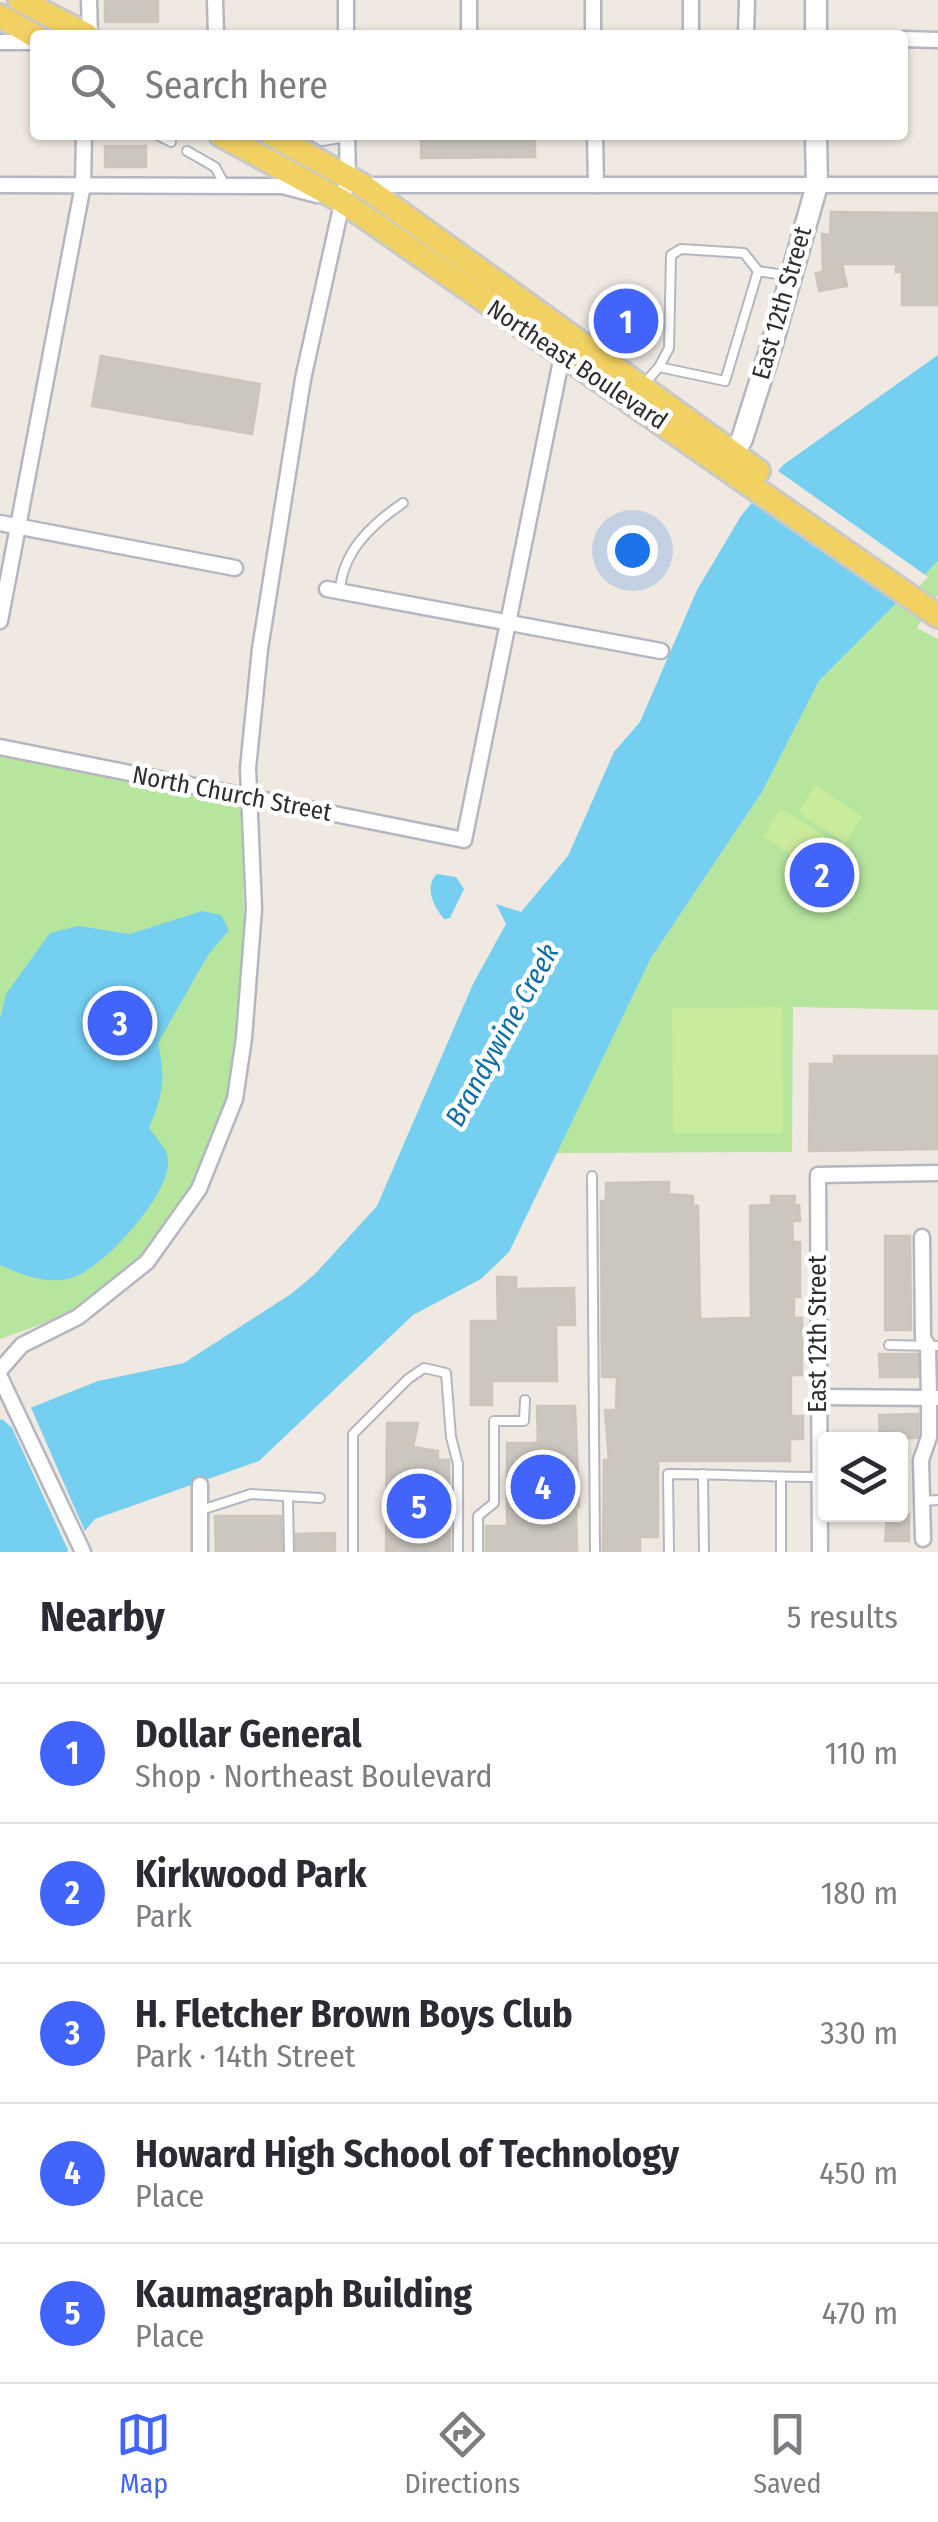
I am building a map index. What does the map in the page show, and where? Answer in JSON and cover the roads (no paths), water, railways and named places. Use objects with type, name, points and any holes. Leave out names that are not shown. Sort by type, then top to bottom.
[{"type":"main road","points":[[20,0],[78,30]]},
{"type":"main road","points":[[816,0],[816,30]]},
{"type":"main road","points":[[0,6],[46,30]]},
{"type":"main road","points":[[0,16],[30,36]]},
{"type":"main road","name":"Northeast Boulevard","points":[[229,140],[562,356],[731,460]]},
{"type":"main road","name":"East 12th Street","points":[[731,460],[772,344],[817,185],[816,140]]},
{"type":"main road","name":"Northeast Boulevard","points":[[316,144],[355,181],[642,387],[763,484],[934,605]]},
{"type":"street","points":[[88,30],[89,0]]},
{"type":"street","points":[[216,0],[216,30]]},
{"type":"street","points":[[346,0],[346,30]]},
{"type":"street","points":[[469,0],[469,30]]},
{"type":"street","points":[[593,0],[593,30]]},
{"type":"street","points":[[691,0],[691,30]]},
{"type":"street","points":[[746,30],[747,0]]},
{"type":"street","points":[[0,42],[30,39]]},
{"type":"street","points":[[908,40],[938,40]]},
{"type":"street","points":[[0,621],[84,184],[84,140]]},
{"type":"street","points":[[82,1552],[0,1373],[22,1345],[78,1316],[147,1262],[199,1190],[235,1099],[254,909],[248,768],[260,649],[303,379],[340,210],[355,181],[349,140]]},
{"type":"street","points":[[595,140],[596,185]]},
{"type":"street","points":[[355,181],[938,185]]},
{"type":"street","points":[[0,185],[282,186],[340,210]]},
{"type":"street","points":[[508,622],[562,356]]},
{"type":"street","points":[[0,523],[235,568]]},
{"type":"street","points":[[334,590],[661,651]]},
{"type":"street","name":"North Church Street","points":[[0,746],[464,840],[508,622]]},
{"type":"street","name":"East 12th Street","points":[[819,1432],[818,1175],[938,1173]]},
{"type":"street","points":[[922,1237],[931,1266],[923,1338],[933,1346],[934,1398],[931,1452],[921,1460],[922,1539]]},
{"type":"street","points":[[819,1397],[934,1398]]},
{"type":"street","points":[[200,1485],[200,1552]]},
{"type":"street","name":"East 12th Street","points":[[820,1522],[820,1552]]},
{"type":"lane","points":[[167,140],[171,142]]},
{"type":"lane","points":[[187,151],[215,167],[226,186]]},
{"type":"lane","points":[[642,387],[669,348],[671,255],[681,249],[744,252],[758,271],[790,276]]},
{"type":"lane","points":[[659,367],[724,380],[758,271]]},
{"type":"lane","points":[[334,590],[341,570],[373,524],[403,503]]},
{"type":"lane","points":[[592,1176],[595,1552]]},
{"type":"lane","points":[[889,1346],[933,1346]]},
{"type":"lane","points":[[352,1552],[353,1434],[424,1368],[446,1373],[450,1437],[458,1464],[458,1552]]},
{"type":"lane","points":[[478,1552],[478,1516],[494,1503],[494,1422],[524,1421],[524,1400]]},
{"type":"lane","points":[[669,1552],[668,1474],[818,1477]]},
{"type":"lane","points":[[703,1474],[704,1552]]},
{"type":"lane","points":[[781,1478],[781,1552]]},
{"type":"lane","points":[[198,1512],[250,1494],[320,1498]]},
{"type":"lane","points":[[288,1496],[289,1552]]},
{"type":"lane","points":[[922,1502],[938,1500]]},
{"type":"water","name":"Brandywine Creek","points":[[938,355],[938,561],[819,681],[762,792],[651,958],[509,1252],[481,1279],[413,1315],[259,1461],[95,1519],[67,1552],[0,1552],[0,1420],[98,1381],[184,1363],[291,1294],[315,1274],[377,1206],[473,984],[506,924],[496,904],[521,912],[568,856],[614,752],[640,722],[697,590],[741,516],[783,465]]},
{"type":"water","points":[[437,874],[456,877],[464,889],[450,918],[444,919],[432,896],[431,884]]},
{"type":"water","points":[[202,911],[221,915],[229,930],[208,955],[158,1043],[162,1087],[149,1128],[164,1148],[168,1161],[159,1192],[118,1244],[74,1277],[46,1280],[0,1265],[0,1019],[6,994],[50,933],[78,926],[130,934]]},
{"type":"place","name":"Dollar General","points":[[626,321]]},
{"type":"place","name":"Kirkwood Park","points":[[822,875]]},
{"type":"place","name":"H. Fletcher Brown Boys Club","points":[[120,1023]]},
{"type":"place","name":"Howard High School of Technology","points":[[543,1487]]},
{"type":"place","name":"Kaumagraph Building","points":[[419,1506]]}]
